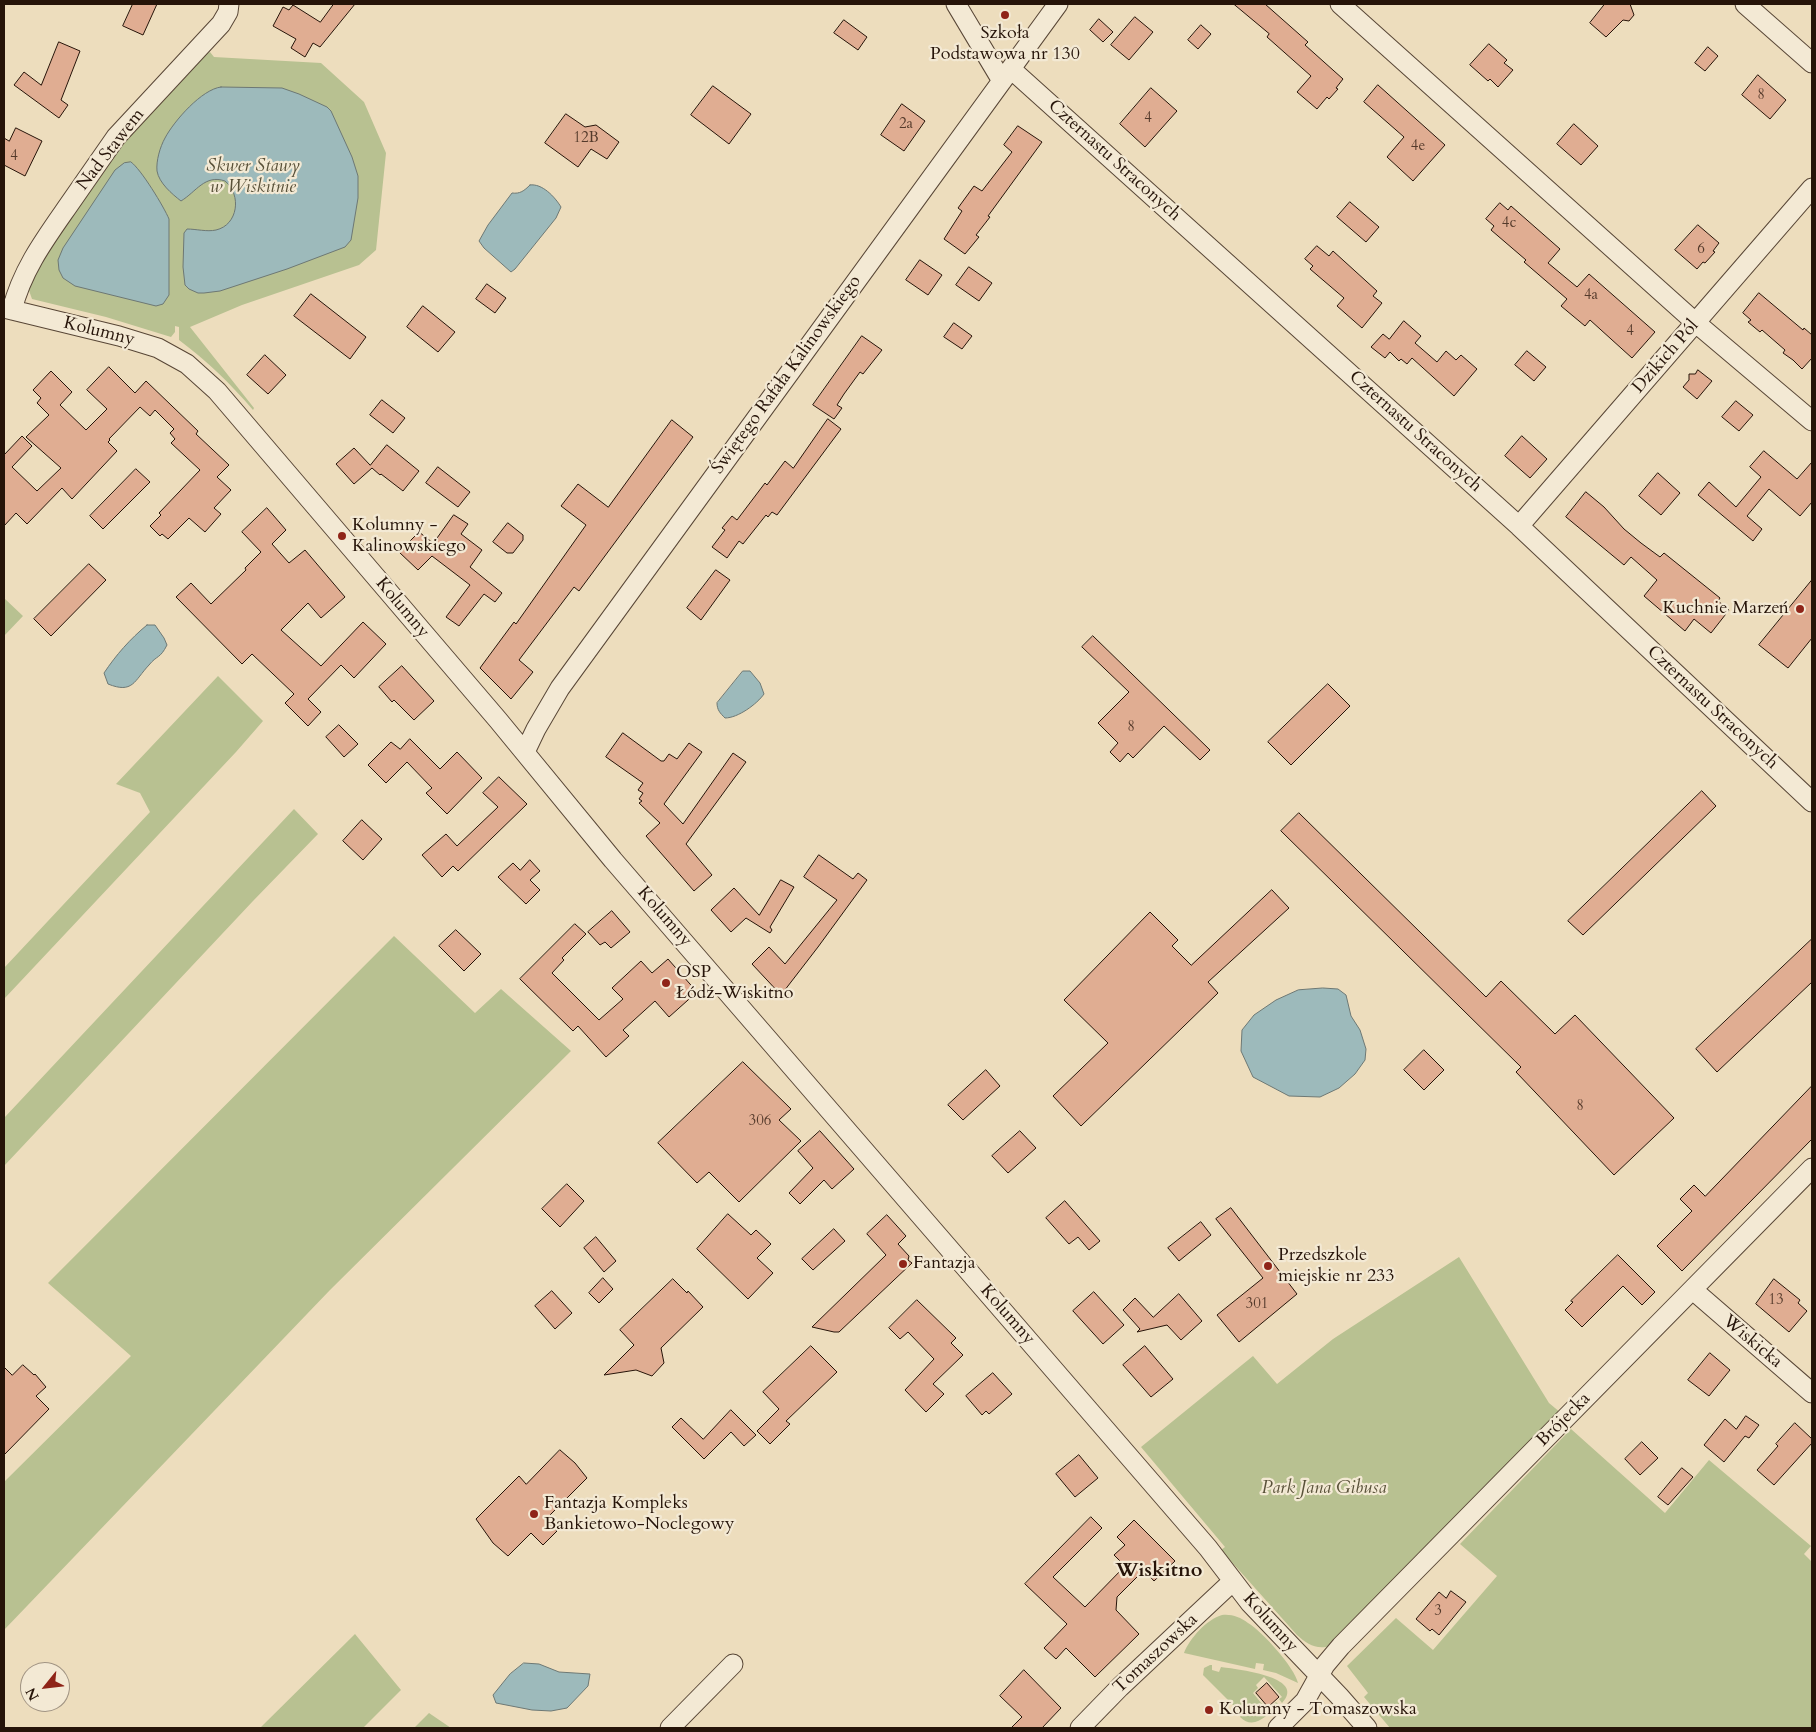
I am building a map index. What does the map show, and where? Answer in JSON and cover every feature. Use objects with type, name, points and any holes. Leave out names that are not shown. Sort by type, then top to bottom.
[{"type":"street","name":"Nad Stawem","points":[[8,309],[19,284],[42,243],[116,137],[221,24],[228,12],[229,4]]},
{"type":"street","name":"Czternastu Straconych","points":[[956,4],[1007,75],[1519,526],[1812,802]]},
{"type":"street","name":"Świętego Rafała Kalinowskiego","points":[[525,752],[560,688],[1058,4]]},
{"type":"street","points":[[1340,4],[1696,323],[1812,421]]},
{"type":"street","points":[[1745,4],[1812,63]]},
{"type":"street","name":"Dzikich Pól","points":[[1519,526],[1812,188]]},
{"type":"street","name":"Kolumny","points":[[8,309],[119,336],[158,348],[180,359],[202,377],[242,420],[525,752],[614,860],[1208,1548],[1263,1616],[1367,1728]]},
{"type":"street","name":"Brójecka","points":[[1278,1728],[1305,1701],[1326,1665],[1341,1646],[1812,1168]]},
{"type":"street","name":"Wiskicka","points":[[1693,1290],[1812,1393]]},
{"type":"street","name":"Tomaszowska","points":[[1080,1728],[1120,1687],[1233,1581]]},
{"type":"street","points":[[670,1728],[733,1664]]},
{"type":"green space","name":"Skwer Stawy w Wiskitnie","points":[[210,52],[214,57],[321,63],[364,102],[386,153],[376,250],[359,265],[242,305],[190,327],[254,408],[253,410],[218,373],[179,340],[179,327],[175,326],[175,332],[171,337],[106,317],[32,299],[26,282],[126,141],[123,138],[195,61]]},
{"type":"green space","points":[[4,598],[23,616],[4,636]]},
{"type":"green space","points":[[218,676],[263,721],[4,999],[4,968],[150,812],[140,793],[116,784]]},
{"type":"green space","points":[[294,809],[318,834],[4,1166],[4,1118]]},
{"type":"green space","points":[[394,936],[475,1013],[501,989],[571,1051],[330,1290],[4,1630],[4,1482],[131,1356],[48,1283]]},
{"type":"green space","name":"Park Jana Gibusa","points":[[1459,1257],[1549,1403],[1561,1413],[1330,1646],[1320,1647],[1312,1645],[1297,1635],[1221,1550],[1225,1547],[1141,1447],[1253,1356],[1277,1384],[1333,1339]]},
{"type":"green space","points":[[1571,1429],[1665,1513],[1709,1460],[1811,1546],[1804,1554],[1812,1562],[1812,1728],[1390,1728],[1364,1697],[1368,1693],[1347,1666],[1396,1618],[1433,1650],[1497,1576],[1460,1544]]},
{"type":"green space","points":[[1222,1615],[1239,1618],[1254,1627],[1285,1660],[1296,1676],[1298,1683],[1276,1673],[1263,1670],[1264,1664],[1256,1663],[1255,1669],[1184,1653],[1199,1630],[1216,1617]]},
{"type":"green space","points":[[355,1634],[401,1690],[363,1728],[260,1728]]},
{"type":"green space","points":[[1212,1665],[1212,1670],[1219,1672],[1221,1667],[1253,1672],[1278,1680],[1285,1686],[1287,1694],[1282,1703],[1279,1699],[1282,1697],[1264,1677],[1256,1685],[1258,1688],[1253,1693],[1267,1710],[1276,1702],[1279,1705],[1260,1720],[1255,1722],[1245,1721],[1240,1717],[1242,1714],[1203,1675],[1204,1668]]},
{"type":"green space","points":[[429,1713],[451,1728],[414,1728]]},
{"type":"water","points":[[221,87],[282,88],[327,107],[331,111],[352,157],[358,176],[358,198],[351,240],[345,247],[220,291],[198,293],[185,285],[183,267],[184,233],[187,229],[213,231],[223,227],[233,216],[235,209],[234,194],[225,181],[218,179],[206,182],[181,201],[160,180],[157,163],[165,138],[175,123],[197,100],[206,93]]},
{"type":"water","points":[[131,162],[146,180],[169,219],[169,295],[163,304],[156,306],[75,286],[63,278],[59,270],[58,260],[63,248],[115,170],[124,163]]},
{"type":"water","points":[[530,185],[544,188],[561,207],[556,218],[511,272],[484,248],[479,241],[488,225],[512,193],[522,192]]},
{"type":"water","points":[[147,625],[155,625],[167,645],[165,649],[136,681],[128,687],[116,687],[108,684],[104,673],[113,660]]},
{"type":"water","points":[[743,671],[750,671],[760,683],[764,694],[747,710],[736,716],[725,718],[719,711],[717,703]]},
{"type":"water","points":[[1338,989],[1346,995],[1351,1016],[1360,1030],[1366,1049],[1365,1060],[1355,1074],[1339,1088],[1320,1097],[1289,1096],[1253,1077],[1241,1051],[1242,1030],[1254,1015],[1276,1000],[1298,990]]},
{"type":"water","points":[[524,1663],[539,1664],[559,1672],[590,1674],[588,1686],[567,1708],[551,1711],[532,1710],[496,1703],[493,1695],[510,1674]]},
{"type":"building","points":[[133,4],[157,4],[143,35],[123,26]]},
{"type":"building","points":[[334,4],[355,4],[320,47],[313,43],[305,57],[291,48],[296,39],[273,26],[283,7],[289,10],[293,5],[320,22]]},
{"type":"building","points":[[1234,4],[1265,4],[1308,42],[1305,45],[1343,79],[1336,88],[1338,89],[1329,99],[1327,97],[1317,109],[1297,92],[1311,76],[1267,37],[1269,34]]},
{"type":"building","points":[[1605,4],[1630,4],[1634,15],[1629,21],[1623,20],[1606,37],[1590,23]]},
{"type":"building","points":[[1135,17],[1153,32],[1129,60],[1111,45]]},
{"type":"building","points":[[1099,19],[1113,32],[1103,42],[1090,30]]},
{"type":"building","points":[[844,20],[867,37],[858,50],[834,33]]},
{"type":"building","points":[[1201,25],[1211,34],[1198,49],[1188,40]]},
{"type":"building","points":[[59,42],[80,51],[61,100],[68,105],[59,118],[14,85],[24,72],[41,85]]},
{"type":"building","points":[[1489,44],[1507,60],[1504,63],[1513,70],[1498,87],[1470,65]]},
{"type":"building","points":[[1708,47],[1718,56],[1705,71],[1695,63]]},
{"type":"building","points":[[1758,75],[1786,100],[1770,119],[1742,95]]},
{"type":"building","points":[[1378,85],[1445,145],[1413,181],[1387,157],[1404,137],[1364,102]]},
{"type":"building","points":[[713,86],[751,114],[729,144],[691,115]]},
{"type":"building","points":[[1151,88],[1177,111],[1145,147],[1120,124]]},
{"type":"building","points":[[902,104],[925,121],[904,151],[881,135]]},
{"type":"building","points":[[566,114],[585,127],[596,125],[619,142],[607,159],[591,149],[578,167],[545,143]]},
{"type":"building","points":[[1574,124],[1598,146],[1581,165],[1557,144]]},
{"type":"building","points":[[1018,126],[1042,142],[988,216],[990,217],[976,235],[979,237],[965,254],[944,239],[962,211],[958,208],[974,186],[982,191],[1012,152],[1004,145]]},
{"type":"building","points":[[16,128],[42,141],[25,176],[4,165],[4,138],[9,141]]},
{"type":"building","points":[[1350,202],[1379,227],[1366,242],[1337,217]]},
{"type":"building","points":[[1500,203],[1508,210],[1511,206],[1560,249],[1548,263],[1577,287],[1589,274],[1655,332],[1632,358],[1590,320],[1585,326],[1561,306],[1567,299],[1524,262],[1526,260],[1491,230],[1494,226],[1486,219]]},
{"type":"building","points":[[1698,225],[1719,243],[1713,251],[1715,252],[1697,269],[1675,250]]},
{"type":"building","points":[[1317,246],[1329,256],[1333,251],[1377,291],[1373,296],[1382,303],[1362,328],[1337,306],[1344,298],[1310,269],[1313,266],[1305,259]]},
{"type":"building","points":[[920,260],[942,275],[928,295],[906,280]]},
{"type":"building","points":[[969,267],[992,283],[979,301],[956,285]]},
{"type":"building","points":[[487,284],[506,298],[495,313],[476,299]]},
{"type":"building","points":[[1759,293],[1803,330],[1804,328],[1812,335],[1812,358],[1802,369],[1783,353],[1785,350],[1762,330],[1760,332],[1748,322],[1751,320],[1743,313]]},
{"type":"building","points":[[311,294],[366,337],[350,359],[294,316]]},
{"type":"building","points":[[423,306],[455,332],[438,352],[407,327]]},
{"type":"building","points":[[1404,321],[1421,336],[1415,343],[1437,362],[1446,351],[1456,360],[1461,355],[1477,369],[1454,396],[1412,358],[1407,364],[1401,359],[1399,361],[1390,352],[1385,358],[1371,347],[1383,334],[1389,339]]},
{"type":"building","points":[[954,323],[972,336],[962,349],[944,337]]},
{"type":"building","points":[[862,336],[882,350],[863,374],[860,372],[844,394],[837,405],[842,408],[834,419],[813,405]]},
{"type":"building","points":[[1527,351],[1546,367],[1534,381],[1515,365]]},
{"type":"building","points":[[265,355],[286,375],[268,394],[247,375]]},
{"type":"building","points":[[109,367],[135,393],[146,381],[198,431],[196,434],[229,465],[217,477],[231,490],[214,508],[221,514],[205,532],[189,518],[168,539],[162,534],[160,536],[150,526],[161,515],[159,513],[200,470],[171,443],[175,439],[170,433],[174,429],[155,410],[150,416],[140,407],[109,439],[108,442],[117,451],[72,499],[62,488],[27,524],[16,513],[4,526],[4,455],[22,436],[32,446],[12,467],[37,491],[61,468],[26,437],[49,415],[37,403],[41,398],[33,390],[51,371],[72,392],[60,405],[86,430],[107,409],[87,390]]},
{"type":"building","points":[[1698,370],[1712,381],[1697,399],[1683,387],[1689,380],[1689,374],[1695,374]]},
{"type":"building","points":[[382,400],[405,418],[393,433],[370,415]]},
{"type":"building","points":[[1736,401],[1753,415],[1739,431],[1722,417]]},
{"type":"building","points":[[828,419],[841,429],[777,515],[772,512],[768,517],[766,515],[743,544],[739,541],[727,558],[712,547],[725,530],[722,528],[732,516],[737,520],[765,483],[767,485],[785,461],[793,468]]},
{"type":"building","points":[[672,420],[693,437],[579,591],[574,587],[519,660],[533,672],[511,699],[480,668],[514,622],[516,624],[586,525],[561,506],[578,484],[608,507]]},
{"type":"building","points":[[1522,436],[1547,459],[1530,478],[1505,456]]},
{"type":"building","points":[[387,445],[419,471],[403,491],[372,468],[354,484],[336,464],[354,448],[370,465]]},
{"type":"building","points":[[1764,451],[1797,479],[1812,462],[1812,502],[1800,516],[1769,489],[1747,516],[1762,529],[1753,541],[1698,495],[1709,482],[1736,507],[1761,477],[1750,467]]},
{"type":"building","points":[[438,467],[470,492],[458,507],[426,483]]},
{"type":"building","points":[[136,469],[150,482],[103,529],[90,516]]},
{"type":"building","points":[[1658,473],[1680,493],[1661,515],[1639,496]]},
{"type":"building","points":[[1586,492],[1641,543],[1660,557],[1664,553],[1720,598],[1718,601],[1729,610],[1711,633],[1694,619],[1685,631],[1644,596],[1657,580],[1631,557],[1624,565],[1566,517]]},
{"type":"building","points":[[267,508],[286,530],[272,544],[289,563],[305,550],[345,597],[321,618],[308,603],[281,630],[321,666],[363,622],[386,644],[354,678],[341,665],[308,699],[321,712],[308,726],[285,703],[294,694],[252,654],[242,664],[176,597],[191,583],[211,604],[246,570],[245,568],[261,552],[242,532]]},
{"type":"building","points":[[454,515],[468,524],[461,534],[482,550],[470,567],[502,593],[495,602],[484,594],[459,626],[446,617],[470,585],[432,556],[418,570],[399,552],[419,532],[433,543]]},
{"type":"building","points":[[508,523],[523,535],[523,540],[513,553],[507,553],[493,542]]},
{"type":"building","points":[[89,564],[106,580],[51,636],[34,619]]},
{"type":"building","points":[[716,570],[730,580],[701,620],[687,608]]},
{"type":"building","name":"Kuchnie Marzeń","points":[[1812,580],[1812,638],[1788,668],[1759,645]]},
{"type":"building","points":[[1093,636],[1210,750],[1200,760],[1164,726],[1133,758],[1128,753],[1120,762],[1110,752],[1118,743],[1098,723],[1129,692],[1082,647]]},
{"type":"building","points":[[402,666],[434,701],[414,720],[394,700],[392,702],[379,687]]},
{"type":"building","points":[[1328,684],[1350,706],[1291,765],[1268,742]]},
{"type":"building","points":[[339,725],[358,744],[344,757],[326,737]]},
{"type":"building","points":[[623,733],[661,761],[664,761],[669,754],[677,759],[689,743],[702,752],[664,804],[683,824],[733,753],[746,762],[686,844],[712,875],[694,891],[646,836],[660,823],[639,803],[642,801],[639,799],[643,793],[638,790],[643,783],[606,757]]},
{"type":"building","points":[[410,739],[440,769],[457,752],[482,778],[447,814],[426,793],[432,788],[407,762],[386,783],[368,765],[391,742],[400,749]]},
{"type":"building","points":[[499,777],[527,804],[458,871],[453,866],[442,877],[422,855],[446,834],[457,846],[498,807],[483,793]]},
{"type":"building","points":[[1702,791],[1716,806],[1583,935],[1568,921]]},
{"type":"building","points":[[1299,813],[1486,997],[1501,981],[1555,1034],[1575,1015],[1674,1118],[1614,1175],[1516,1072],[1521,1067],[1281,831]]},
{"type":"building","points":[[362,820],[382,839],[363,860],[343,841]]},
{"type":"building","points":[[819,855],[853,879],[858,873],[867,880],[781,995],[752,964],[769,947],[785,964],[837,900],[804,877]]},
{"type":"building","points":[[530,860],[540,871],[530,880],[540,890],[526,904],[498,877],[513,863],[520,870]]},
{"type":"building","points":[[781,880],[794,887],[770,927],[772,930],[770,933],[746,918],[731,932],[711,910],[734,888],[759,915]]},
{"type":"building","points":[[1272,890],[1289,908],[1208,982],[1218,993],[1081,1126],[1053,1096],[1108,1043],[1064,1000],[1150,912],[1178,940],[1172,946],[1191,965]]},
{"type":"building","points":[[612,911],[630,932],[611,948],[605,942],[600,945],[588,932]]},
{"type":"building","points":[[575,924],[586,934],[562,958],[564,960],[552,973],[599,1020],[623,999],[612,988],[641,961],[652,973],[668,959],[697,992],[669,1017],[655,1001],[623,1030],[629,1036],[606,1057],[578,1026],[573,1031],[520,979]]},
{"type":"building","points":[[456,930],[481,954],[464,971],[439,946]]},
{"type":"building","points":[[1812,939],[1812,982],[1717,1072],[1696,1049]]},
{"type":"building","points":[[1424,1050],[1444,1070],[1424,1090],[1404,1070]]},
{"type":"building","points":[[743,1062],[791,1109],[779,1120],[801,1141],[739,1202],[709,1172],[697,1183],[658,1143]]},
{"type":"building","points":[[986,1070],[1000,1086],[963,1120],[948,1105]]},
{"type":"building","points":[[1812,1086],[1812,1139],[1682,1271],[1657,1246],[1692,1211],[1680,1199],[1694,1185],[1705,1196]]},
{"type":"building","points":[[820,1131],[854,1169],[832,1189],[824,1180],[800,1204],[789,1193],[813,1168],[798,1151]]},
{"type":"building","points":[[1020,1131],[1036,1148],[1008,1173],[992,1156]]},
{"type":"building","points":[[567,1184],[584,1201],[560,1227],[542,1209]]},
{"type":"building","points":[[1065,1201],[1100,1241],[1089,1250],[1078,1237],[1069,1244],[1046,1218]]},
{"type":"building","points":[[1231,1208],[1297,1294],[1239,1342],[1217,1315],[1263,1278],[1216,1219]]},
{"type":"building","points":[[728,1214],[751,1235],[756,1230],[771,1244],[757,1258],[773,1273],[748,1299],[697,1249]]},
{"type":"building","points":[[887,1215],[906,1236],[898,1244],[909,1256],[908,1260],[912,1263],[839,1332],[812,1327],[886,1255],[867,1234]]},
{"type":"building","points":[[1201,1222],[1211,1235],[1179,1261],[1168,1248]]},
{"type":"building","points":[[834,1229],[845,1241],[813,1270],[802,1259]]},
{"type":"building","points":[[596,1237],[616,1261],[604,1272],[584,1248]]},
{"type":"building","points":[[1618,1255],[1655,1292],[1642,1305],[1623,1286],[1582,1327],[1565,1310],[1573,1302],[1571,1301]]},
{"type":"building","points":[[603,1278],[613,1289],[599,1303],[589,1293]]},
{"type":"building","points":[[673,1279],[703,1307],[661,1348],[664,1363],[652,1376],[636,1370],[604,1375],[634,1345],[620,1330]]},
{"type":"building","points":[[1774,1279],[1800,1300],[1798,1303],[1807,1311],[1789,1332],[1756,1304]]},
{"type":"building","points":[[552,1291],[572,1313],[555,1329],[535,1306]]},
{"type":"building","points":[[1094,1292],[1124,1325],[1103,1344],[1073,1311]]},
{"type":"building","points":[[1179,1294],[1202,1321],[1181,1340],[1167,1325],[1137,1332],[1140,1329],[1123,1310],[1135,1298],[1153,1317]]},
{"type":"building","points":[[917,1300],[956,1338],[951,1343],[963,1355],[933,1384],[944,1394],[926,1412],[905,1390],[934,1359],[908,1332],[900,1339],[889,1328]]},
{"type":"building","points":[[811,1346],[837,1372],[786,1421],[790,1424],[770,1444],[757,1431],[779,1409],[763,1392]]},
{"type":"building","points":[[1145,1346],[1173,1379],[1151,1397],[1123,1365]]},
{"type":"building","points":[[1710,1353],[1730,1370],[1709,1396],[1688,1380]]},
{"type":"building","points":[[23,1365],[35,1374],[46,1387],[36,1396],[49,1409],[4,1455],[4,1367],[12,1375]]},
{"type":"building","points":[[993,1373],[1012,1394],[989,1414],[986,1411],[982,1415],[966,1396]]},
{"type":"building","points":[[731,1410],[756,1435],[744,1446],[731,1432],[704,1459],[672,1427],[681,1418],[703,1439]]},
{"type":"building","points":[[1746,1416],[1759,1425],[1749,1438],[1745,1436],[1724,1462],[1704,1445],[1725,1419],[1736,1429]]},
{"type":"building","points":[[1795,1423],[1812,1439],[1812,1443],[1774,1485],[1757,1470],[1778,1446],[1776,1444]]},
{"type":"building","points":[[1642,1442],[1658,1458],[1640,1475],[1625,1459]]},
{"type":"building","points":[[560,1450],[575,1463],[587,1478],[545,1520],[557,1531],[543,1545],[531,1533],[508,1556],[493,1543],[476,1519],[519,1476],[526,1484]]},
{"type":"building","points":[[1079,1455],[1098,1478],[1075,1497],[1056,1474]]},
{"type":"building","points":[[1682,1468],[1693,1477],[1668,1505],[1658,1497]]},
{"type":"building","points":[[1091,1517],[1102,1528],[1053,1577],[1085,1607],[1125,1566],[1114,1555],[1125,1545],[1117,1537],[1134,1520],[1175,1561],[1154,1581],[1144,1570],[1117,1597],[1116,1610],[1139,1634],[1095,1677],[1066,1648],[1056,1659],[1044,1648],[1067,1624],[1025,1584]]},
{"type":"building","points":[[1451,1591],[1466,1602],[1439,1635],[1432,1629],[1430,1631],[1416,1619],[1439,1592],[1446,1598]]},
{"type":"building","points":[[1024,1670],[1061,1708],[1042,1728],[1011,1728],[1022,1717],[1000,1696]]},
{"type":"building","points":[[1267,1683],[1279,1697],[1268,1707],[1256,1693]]},
{"type":"place","name":"Szkoła Podstawowa nr 130","points":[[1005,15]]},
{"type":"place","name":"Kolumny - Kalinowskiego","points":[[342,536]]},
{"type":"place","name":"Kuchnie Marzeń","points":[[1800,609]]},
{"type":"place","name":"OSP Łódź-Wiskitno","points":[[666,983]]},
{"type":"place","name":"Fantazja","points":[[903,1264]]},
{"type":"place","name":"Przedszkole miejskie nr 233","points":[[1268,1266]]},
{"type":"place","name":"Fantazja Kompleks Bankietowo-Noclegowy","points":[[534,1514]]},
{"type":"place","name":"Kolumny - Tomaszowska","points":[[1209,1710]]},
{"type":"district","name":"Wiskitno","points":[[1159,1571]]}]
